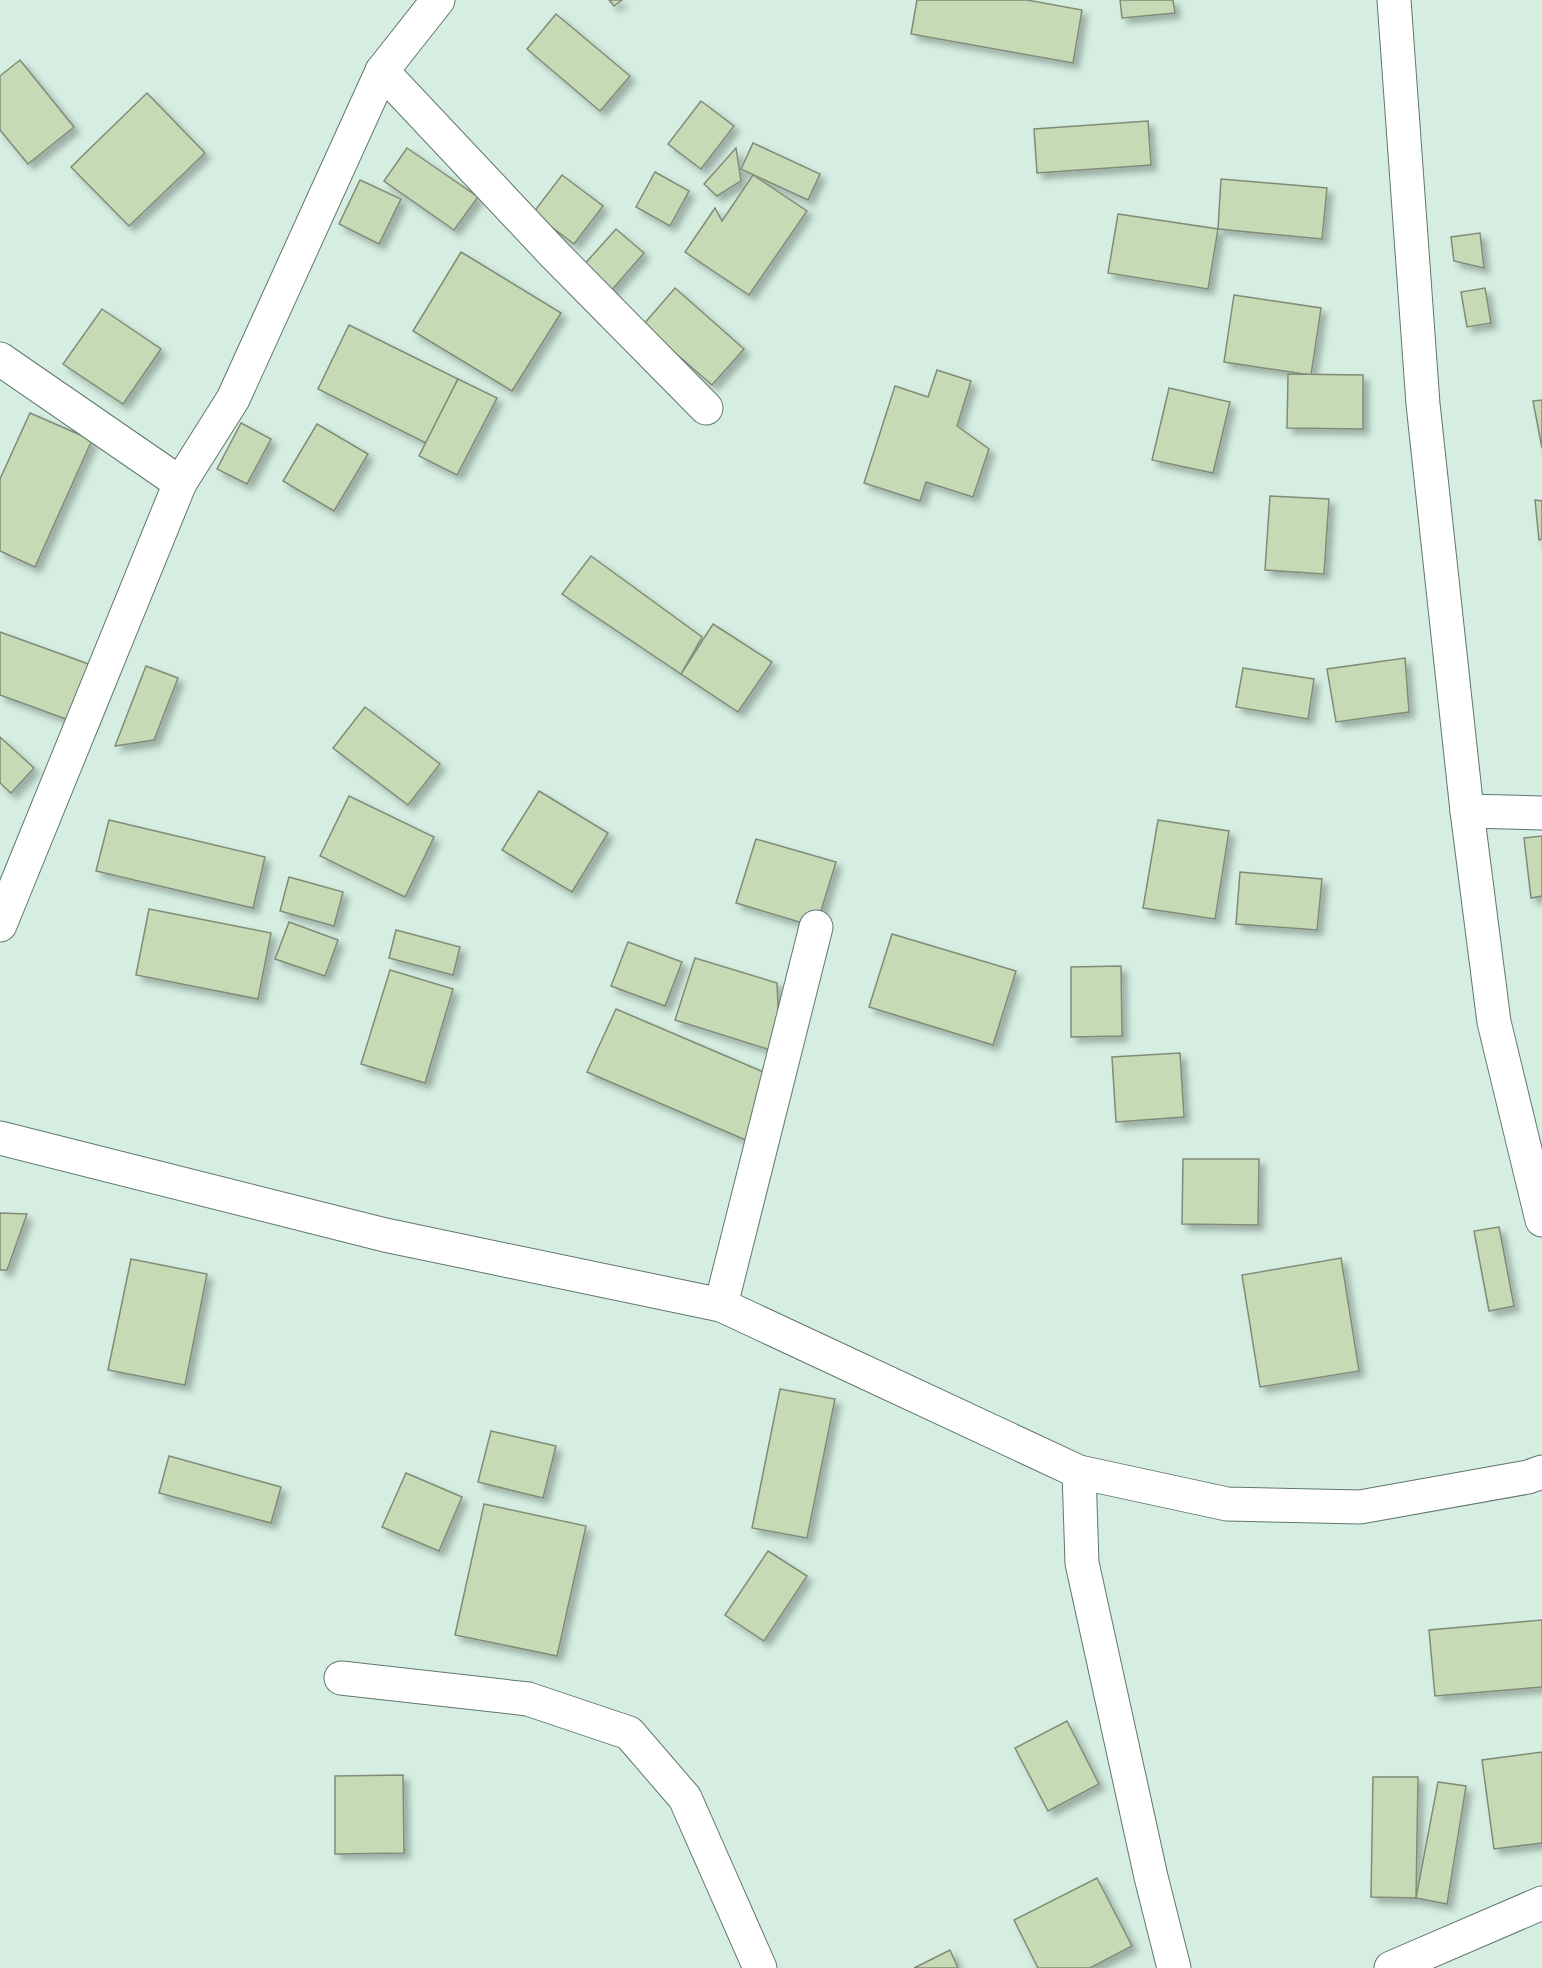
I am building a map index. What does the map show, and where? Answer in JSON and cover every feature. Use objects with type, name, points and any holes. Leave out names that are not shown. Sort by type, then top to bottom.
[{"type":"street","points":[[0,925],[180,483],[232,399],[382,71],[438,0]]},
{"type":"street","points":[[1394,0],[1423,404],[1467,811],[1494,1022],[1542,1220]]},
{"type":"street","points":[[382,71],[555,255],[706,408]]},
{"type":"street","points":[[0,359],[180,483]]},
{"type":"street","points":[[1467,811],[1542,813]]},
{"type":"street","points":[[721,1305],[816,927]]},
{"type":"street","points":[[0,1138],[385,1235],[721,1305],[1079,1472],[1227,1504],[1360,1507],[1528,1477],[1542,1472]]},
{"type":"street","points":[[1079,1472],[1082,1563],[1150,1877],[1174,1968]]},
{"type":"street","points":[[341,1678],[528,1699],[628,1733],[685,1798],[760,1968]]},
{"type":"street","points":[[1391,1968],[1542,1902]]},
{"type":"building","points":[[609,0],[622,0],[614,6]]},
{"type":"building","points":[[917,0],[1027,0],[1082,10],[1073,63],[911,34]]},
{"type":"building","points":[[1120,0],[1173,0],[1175,13],[1122,18]]},
{"type":"building","points":[[556,14],[630,76],[600,111],[527,49]]},
{"type":"building","points":[[20,60],[74,127],[28,164],[0,130],[0,76]]},
{"type":"building","points":[[147,93],[205,153],[129,226],[71,167]]},
{"type":"building","points":[[701,101],[734,126],[701,169],[668,144]]},
{"type":"building","points":[[1148,121],[1151,165],[1037,173],[1034,129]]},
{"type":"building","points":[[753,143],[820,174],[808,200],[741,169]]},
{"type":"building","points":[[407,148],[478,197],[454,230],[384,181]]},
{"type":"building","points":[[736,148],[741,181],[717,196],[704,184]]},
{"type":"building","points":[[655,172],[689,191],[670,226],[636,207]]},
{"type":"building","points":[[562,175],[603,206],[574,244],[533,213]]},
{"type":"building","points":[[753,175],[807,211],[749,295],[685,252],[715,208],[722,221]]},
{"type":"building","points":[[1221,179],[1327,188],[1322,239],[1218,229]]},
{"type":"building","points":[[360,180],[401,199],[379,244],[339,224]]},
{"type":"building","points":[[1118,214],[1218,229],[1208,289],[1108,273]]},
{"type":"building","points":[[616,229],[644,253],[610,292],[582,267]]},
{"type":"building","points":[[1480,233],[1484,268],[1454,261],[1451,237]]},
{"type":"building","points":[[461,252],[561,313],[512,391],[413,331]]},
{"type":"building","points":[[675,288],[744,349],[712,385],[643,325]]},
{"type":"building","points":[[1485,288],[1491,323],[1467,327],[1461,292]]},
{"type":"building","points":[[1234,295],[1321,308],[1311,375],[1224,362]]},
{"type":"building","points":[[102,309],[161,349],[123,404],[63,364]]},
{"type":"building","points":[[349,325],[458,379],[426,443],[318,389]]},
{"type":"building","points":[[937,370],[971,381],[957,426],[989,449],[973,497],[926,482],[920,501],[864,483],[895,386],[928,397]]},
{"type":"building","points":[[1288,374],[1363,375],[1363,429],[1287,428]]},
{"type":"building","points":[[458,379],[497,398],[457,475],[419,456]]},
{"type":"building","points":[[1169,388],[1230,402],[1213,473],[1152,460]]},
{"type":"building","points":[[1542,400],[1542,448],[1533,401]]},
{"type":"building","points":[[30,413],[92,440],[35,567],[0,551],[0,479]]},
{"type":"building","points":[[241,423],[271,439],[247,484],[217,469]]},
{"type":"building","points":[[317,424],[368,454],[334,511],[283,481]]},
{"type":"building","points":[[1270,496],[1329,499],[1324,574],[1265,570]]},
{"type":"building","points":[[1535,500],[1542,501],[1542,539],[1539,540]]},
{"type":"building","points":[[591,556],[702,637],[681,674],[562,594]]},
{"type":"building","points":[[713,624],[772,662],[738,712],[681,674]]},
{"type":"building","points":[[0,632],[108,671],[88,727],[0,695]]},
{"type":"building","points":[[1405,658],[1409,712],[1336,722],[1327,669]]},
{"type":"building","points":[[146,666],[178,678],[154,740],[115,746]]},
{"type":"building","points":[[1243,668],[1314,679],[1308,719],[1236,707]]},
{"type":"building","points":[[365,707],[440,764],[408,805],[333,748]]},
{"type":"building","points":[[0,737],[34,768],[11,793],[0,783]]},
{"type":"building","points":[[539,791],[608,833],[572,892],[502,850]]},
{"type":"building","points":[[349,796],[434,837],[405,897],[320,856]]},
{"type":"building","points":[[109,820],[265,857],[253,908],[96,871]]},
{"type":"building","points":[[1158,820],[1229,831],[1215,919],[1143,908]]},
{"type":"building","points":[[1542,836],[1542,896],[1531,898],[1524,838]]},
{"type":"building","points":[[756,839],[836,862],[816,927],[736,903]]},
{"type":"building","points":[[1240,872],[1322,879],[1317,930],[1236,924]]},
{"type":"building","points":[[289,877],[343,892],[334,926],[280,911]]},
{"type":"building","points":[[149,909],[271,933],[258,999],[136,975]]},
{"type":"building","points":[[289,922],[338,940],[325,976],[275,959]]},
{"type":"building","points":[[396,930],[460,947],[453,975],[389,958]]},
{"type":"building","points":[[892,934],[1016,971],[993,1045],[869,1007]]},
{"type":"building","points":[[628,942],[682,962],[665,1006],[611,986]]},
{"type":"building","points":[[695,958],[777,983],[780,1053],[675,1020]]},
{"type":"building","points":[[1121,966],[1122,1036],[1071,1037],[1071,967]]},
{"type":"building","points":[[390,970],[453,989],[425,1083],[361,1064]]},
{"type":"building","points":[[616,1009],[775,1077],[748,1141],[587,1072]]},
{"type":"building","points":[[1180,1053],[1184,1117],[1116,1122],[1112,1057]]},
{"type":"building","points":[[1183,1159],[1259,1159],[1258,1225],[1182,1224]]},
{"type":"building","points":[[0,1213],[27,1214],[7,1270],[0,1270]]},
{"type":"building","points":[[1499,1227],[1514,1306],[1489,1311],[1474,1231]]},
{"type":"building","points":[[1341,1258],[1359,1371],[1260,1387],[1242,1275]]},
{"type":"building","points":[[131,1259],[207,1274],[185,1385],[108,1370]]},
{"type":"building","points":[[780,1389],[835,1399],[807,1538],[752,1528]]},
{"type":"building","points":[[491,1431],[556,1446],[543,1498],[478,1482]]},
{"type":"building","points":[[169,1456],[281,1487],[271,1523],[159,1493]]},
{"type":"building","points":[[406,1473],[462,1497],[439,1551],[382,1527]]},
{"type":"building","points":[[484,1504],[586,1526],[557,1656],[455,1635]]},
{"type":"building","points":[[768,1551],[807,1576],[764,1641],[725,1615]]},
{"type":"building","points":[[1542,1620],[1542,1687],[1435,1696],[1429,1630]]},
{"type":"building","points":[[1067,1721],[1099,1784],[1048,1811],[1015,1748]]},
{"type":"building","points":[[1542,1752],[1542,1843],[1494,1849],[1482,1760]]},
{"type":"building","points":[[403,1775],[404,1853],[335,1854],[335,1776]]},
{"type":"building","points":[[1373,1777],[1418,1777],[1416,1898],[1371,1897]]},
{"type":"building","points":[[1438,1782],[1466,1786],[1447,1904],[1416,1898]]},
{"type":"building","points":[[1097,1878],[1132,1946],[1090,1968],[1038,1968],[1014,1920]]},
{"type":"building","points":[[950,1950],[958,1968],[914,1968]]}]
